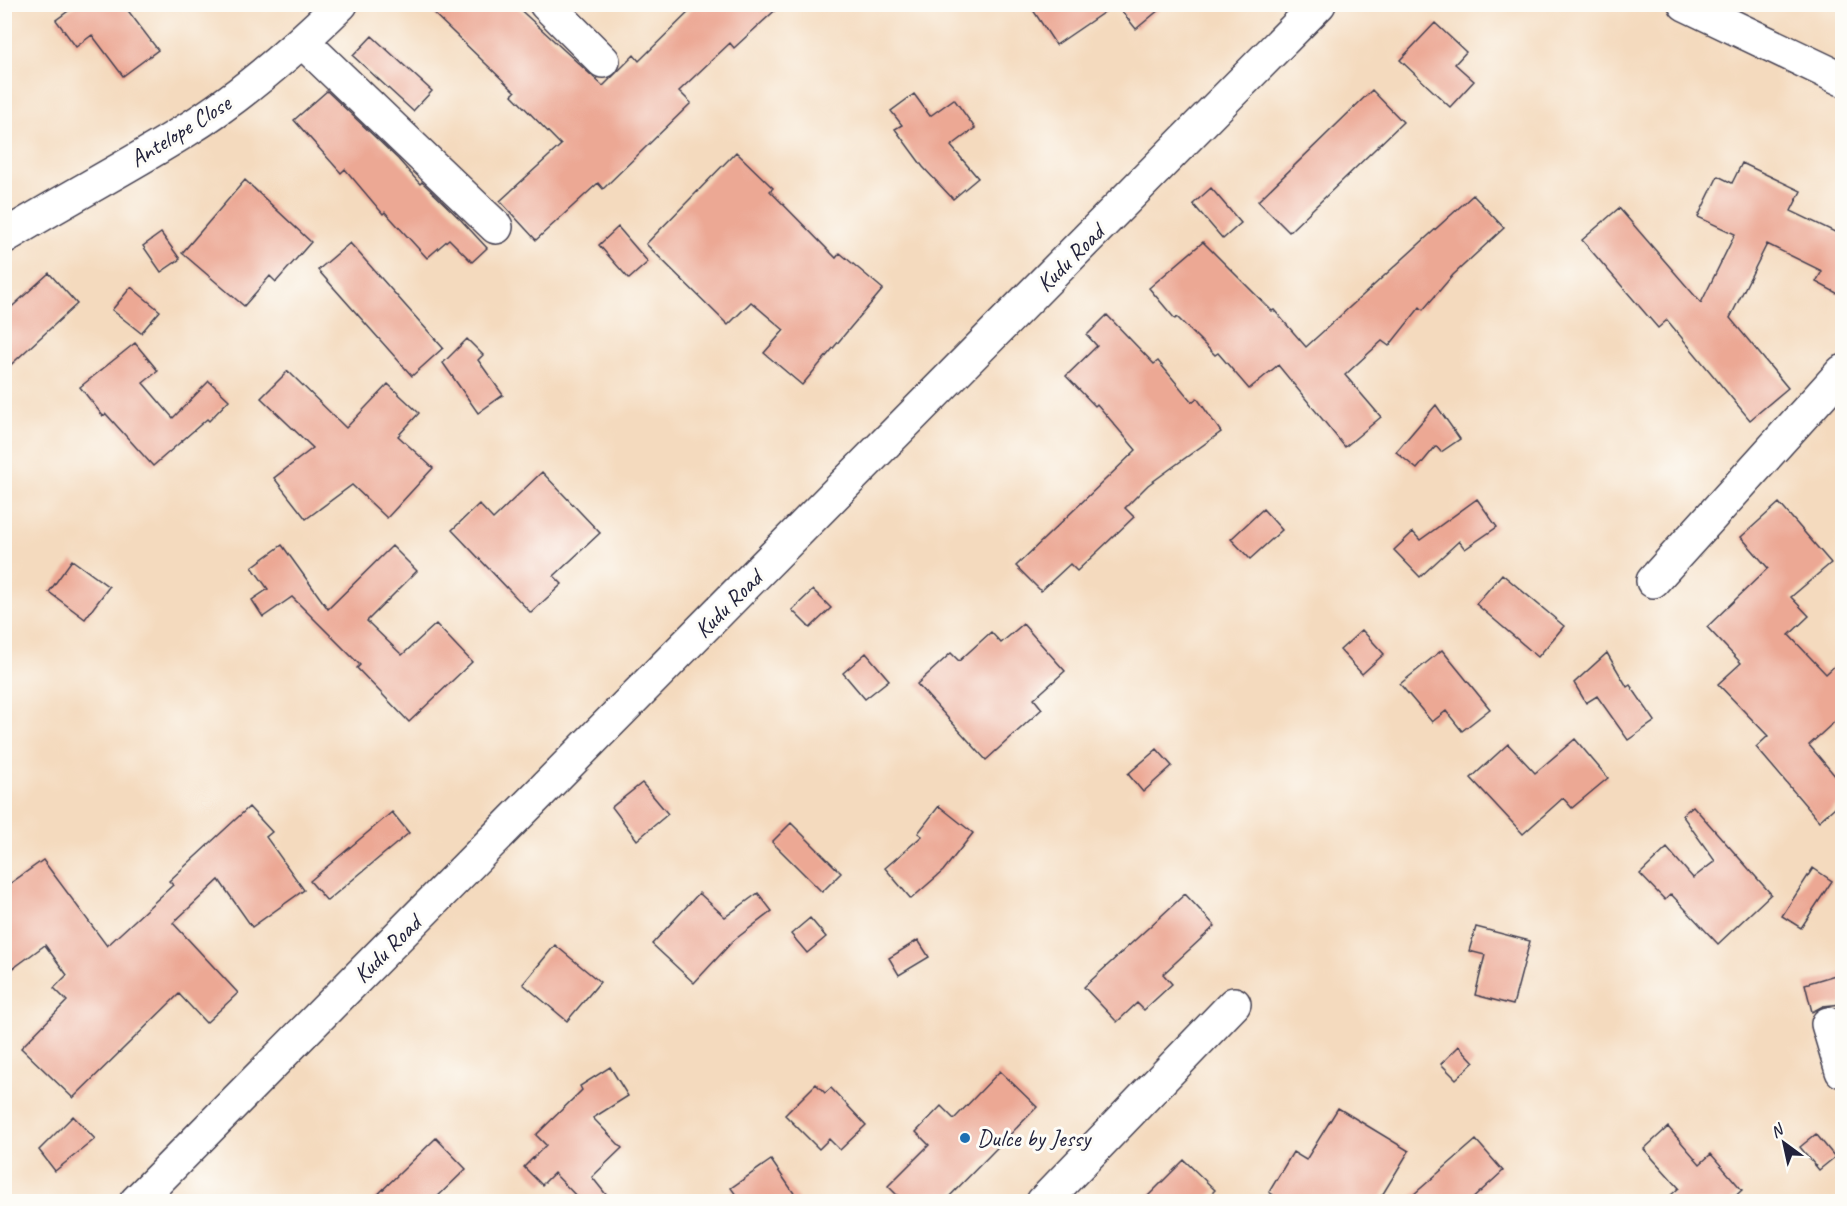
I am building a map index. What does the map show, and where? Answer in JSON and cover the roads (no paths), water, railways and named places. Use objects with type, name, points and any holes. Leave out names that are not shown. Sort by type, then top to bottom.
[{"type":"street","name":"Antelope Close","points":[[4,237],[186,131],[240,93],[303,42],[341,4]]},
{"type":"street","points":[[546,4],[603,61]]},
{"type":"street","name":"Kudu Road","points":[[136,1202],[1319,4]]},
{"type":"street","points":[[1685,4],[1842,79]]},
{"type":"street","points":[[303,42],[496,227]]},
{"type":"street","points":[[1653,581],[1842,372]]},
{"type":"street","points":[[1043,1202],[1233,1005]]},
{"type":"street","points":[[1828,1024],[1842,1071]]},
{"type":"place","name":"Dulce by Jessy","points":[[965,1138]]}]
